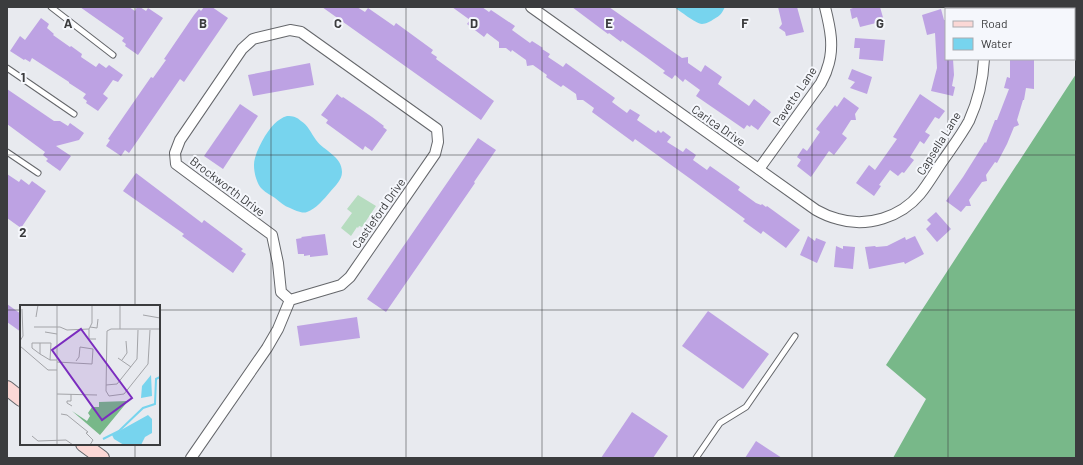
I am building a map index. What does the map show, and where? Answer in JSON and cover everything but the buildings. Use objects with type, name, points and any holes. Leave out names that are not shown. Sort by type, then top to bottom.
[{"type":"main road","points":[[7,388],[20,397]]},
{"type":"main road","points":[[84,445],[102,458]]},
{"type":"street","name":"Carica Drive","points":[[531,7],[816,210],[838,220],[850,222],[872,221],[893,215],[904,209]]},
{"type":"street","name":"Pavetto Lane","points":[[759,169],[821,83],[828,68],[832,45],[825,7]]},
{"type":"street","name":"Castleford Drive","points":[[252,39],[290,30],[301,32],[437,129],[438,142],[435,154],[350,277],[341,285],[290,300]]},
{"type":"street","name":"Brockworth Drive","points":[[252,39],[242,49],[180,140],[175,153],[176,164],[272,235],[278,264],[281,292],[290,300]]},
{"type":"street","name":"Capsella Lane","points":[[904,209],[921,194],[969,120],[980,91],[984,60]]},
{"type":"street","points":[[191,458],[267,348],[278,329],[290,300]]},
{"type":"lane","points":[[51,7],[113,55]]},
{"type":"lane","points":[[7,68],[74,114]]},
{"type":"lane","points":[[7,152],[38,173]]},
{"type":"lane","points":[[696,458],[720,424],[746,407],[795,336]]},
{"type":"green space","points":[[1076,74],[1076,458],[893,458],[926,399],[886,365]]},
{"type":"green space","points":[[358,195],[376,206],[362,227],[357,227],[351,236],[341,228],[352,213],[347,209]]},
{"type":"water","points":[[674,7],[725,7],[718,17],[705,24],[702,24]]},
{"type":"water","points":[[287,116],[296,118],[306,125],[319,144],[336,158],[341,166],[342,175],[340,180],[322,201],[310,211],[298,212],[286,206],[262,189],[255,175],[254,162],[262,141],[274,124]]}]
